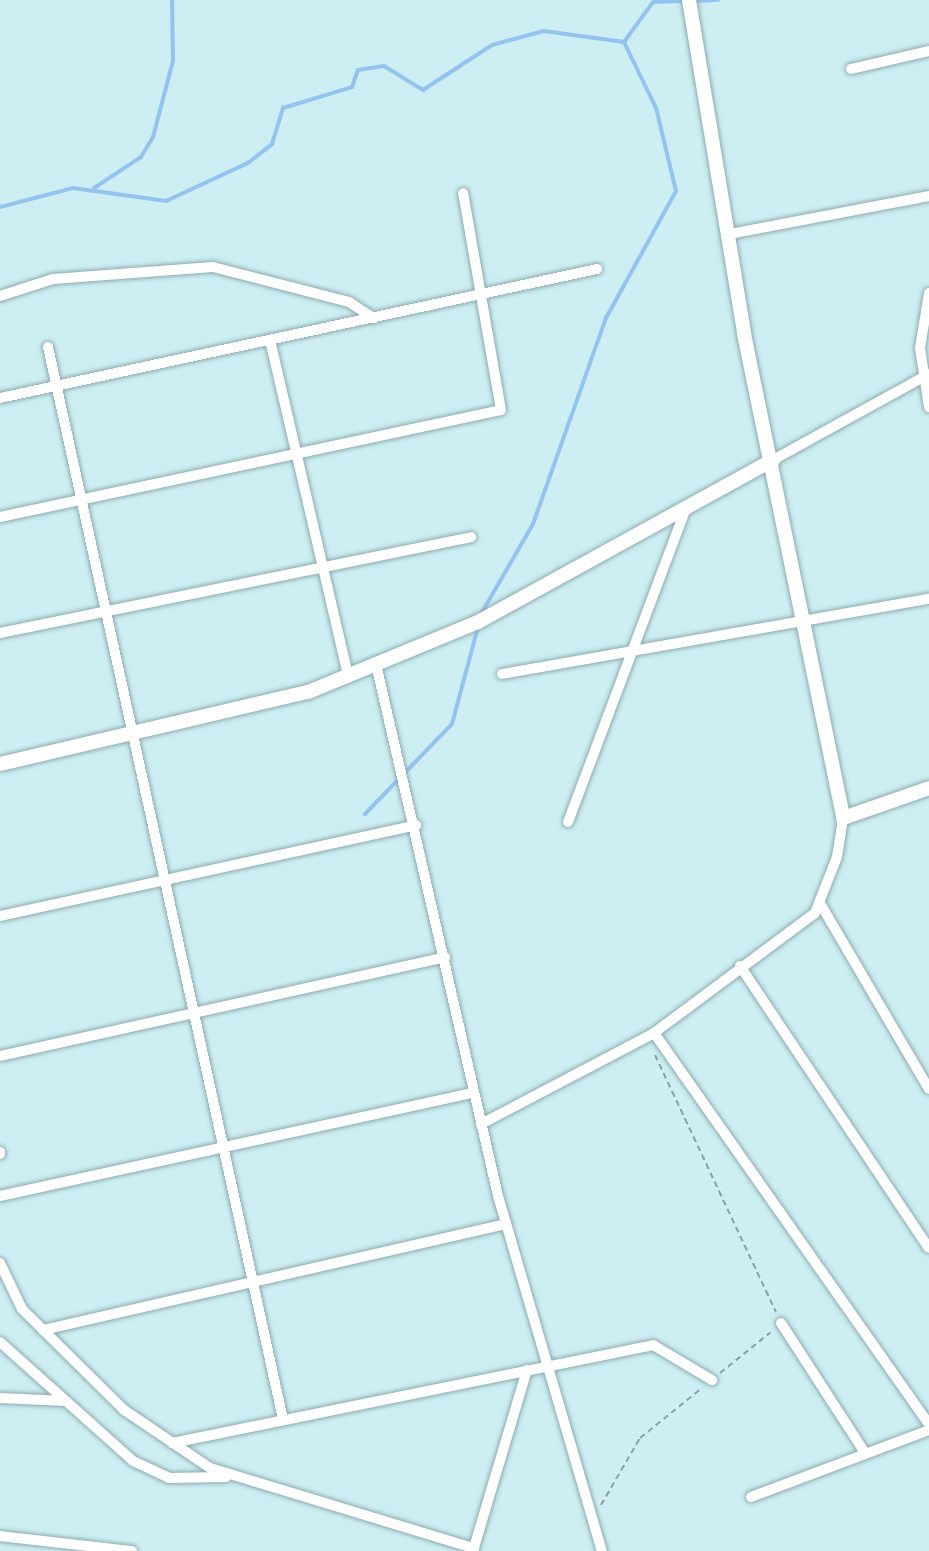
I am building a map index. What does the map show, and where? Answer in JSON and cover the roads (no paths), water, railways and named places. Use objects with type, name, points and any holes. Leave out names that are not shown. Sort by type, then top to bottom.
[{"type":"street","points":[[481,1124],[654,1033],[821,905],[843,818],[730,234],[689,0]]},
{"type":"street","points":[[851,69],[929,51]]},
{"type":"street","points":[[0,517],[501,410],[463,193]]},
{"type":"street","points":[[730,234],[929,196]]},
{"type":"street","points":[[0,296],[53,279],[213,267],[349,302],[374,318]]},
{"type":"street","points":[[0,398],[597,269]]},
{"type":"street","points":[[929,293],[925,375],[929,407]]},
{"type":"street","points":[[270,340],[348,675]]},
{"type":"street","points":[[48,347],[282,1415]]},
{"type":"street","points":[[0,764],[292,698],[480,621],[925,375]]},
{"type":"street","points":[[568,822],[637,654],[686,508]]},
{"type":"street","points":[[0,633],[471,537]]},
{"type":"street","points":[[502,674],[637,654],[929,599]]},
{"type":"street","points":[[376,664],[416,825],[506,1224],[602,1551]]},
{"type":"street","points":[[843,818],[929,788]]},
{"type":"street","points":[[0,916],[416,825]]},
{"type":"street","points":[[821,905],[929,1089]]},
{"type":"street","points":[[0,1056],[445,957]]},
{"type":"street","points":[[740,966],[929,1248]]},
{"type":"street","points":[[654,1033],[929,1428],[751,1497]]},
{"type":"street","points":[[0,1196],[474,1093]]},
{"type":"street","points":[[43,1330],[252,1279],[506,1224]]},
{"type":"street","points":[[0,1263],[8,1289],[43,1330],[124,1410],[172,1443],[236,1477],[473,1550],[527,1370]]},
{"type":"street","points":[[781,1323],[865,1453]]},
{"type":"street","points":[[0,1342],[133,1461],[169,1478],[236,1477]]},
{"type":"street","points":[[172,1443],[282,1415],[653,1345],[712,1380]]},
{"type":"street","points":[[0,1398],[65,1401]]},
{"type":"street","points":[[0,1536],[132,1551]]},
{"type":"waterway","points":[[94,188],[141,157],[153,137],[173,61],[172,0]]},
{"type":"waterway","points":[[696,1],[718,0]]},
{"type":"waterway","points":[[0,207],[73,188],[166,201],[248,163],[272,144],[283,108],[352,87],[358,70],[384,66],[423,90],[492,45],[544,31],[624,42],[653,2],[682,1]]},
{"type":"waterway","points":[[481,614],[533,524],[606,318],[676,191],[656,108],[624,42]]},
{"type":"waterway","points":[[365,814],[452,724],[478,627]]}]
